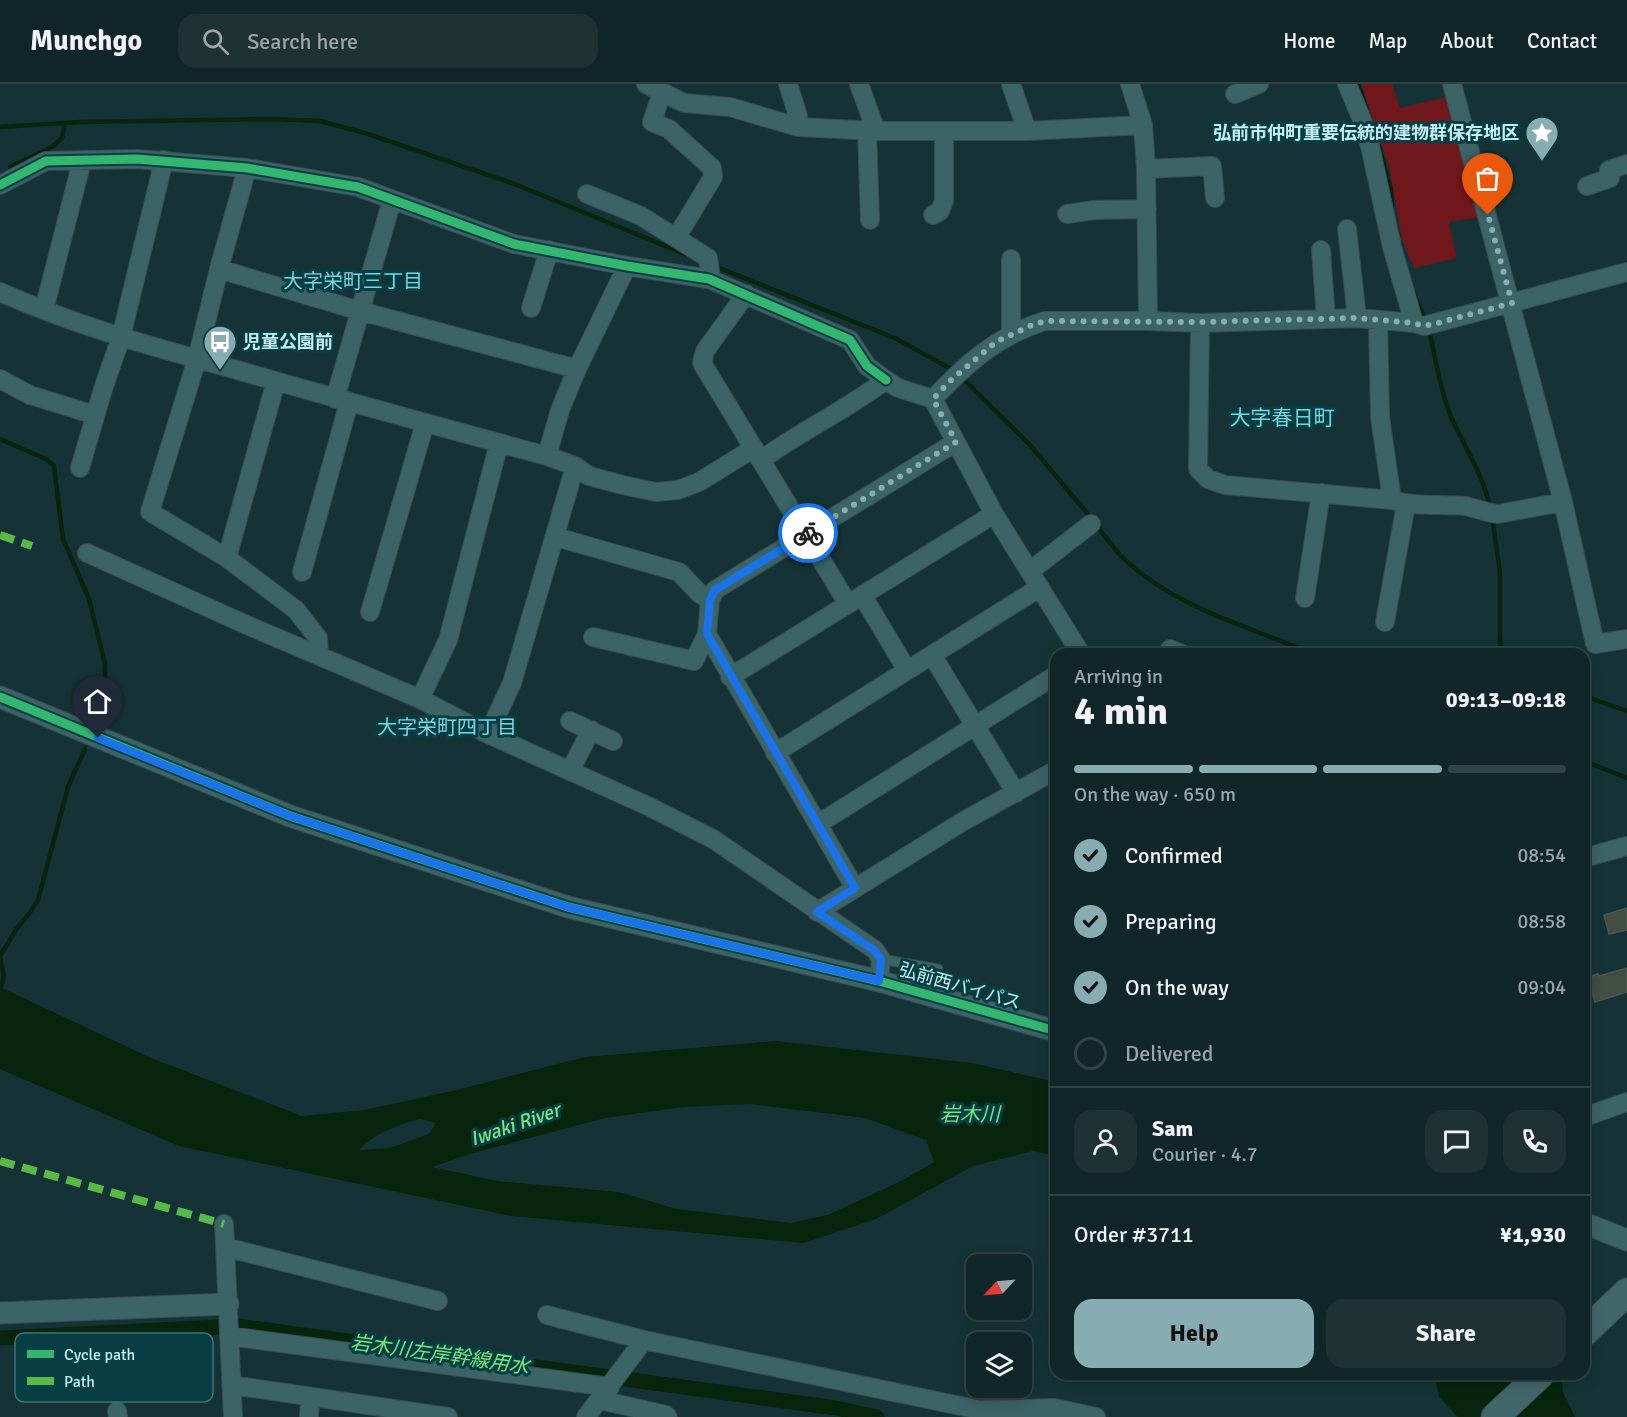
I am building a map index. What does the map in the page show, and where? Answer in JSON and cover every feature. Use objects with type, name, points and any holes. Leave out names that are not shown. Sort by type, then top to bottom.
[{"type":"main road","points":[[1590,1327],[1627,1292]]},
{"type":"main road","points":[[1495,1417],[1535,1380]]},
{"type":"street","points":[[646,84],[669,88],[684,103],[729,107],[798,127],[872,131],[1027,131],[1143,124]]},
{"type":"street","points":[[788,84],[798,116],[798,127]]},
{"type":"street","points":[[859,84],[872,131],[870,220]]},
{"type":"street","points":[[1011,84],[1027,131]]},
{"type":"street","points":[[1235,94],[1259,84]]},
{"type":"street","points":[[1347,84],[1370,146],[1392,247],[1424,324]]},
{"type":"street","points":[[1452,84],[1563,502],[1595,644],[1627,639]]},
{"type":"street","points":[[1132,85],[1143,124],[1146,169],[1148,321]]},
{"type":"street","points":[[669,88],[652,122],[669,129],[700,156],[712,168],[713,177],[676,238]]},
{"type":"street","points":[[933,215],[940,211],[944,201],[944,131]]},
{"type":"street","points":[[2,178],[46,161],[137,159],[247,168],[358,187],[514,244],[627,266],[709,269]]},
{"type":"street","points":[[80,468],[121,337],[164,160]]},
{"type":"street","points":[[44,310],[82,161]]},
{"type":"street","points":[[1587,186],[1610,178],[1609,170],[1627,164]]},
{"type":"street","points":[[1146,169],[1212,166],[1215,198]]},
{"type":"street","points":[[247,168],[197,359],[150,512],[227,558],[296,610],[318,638],[319,655]]},
{"type":"street","points":[[587,194],[641,216],[676,238],[709,269],[746,294],[850,340],[867,366],[885,380],[898,388],[933,399],[994,514],[1077,648]]},
{"type":"street","points":[[302,572],[360,311],[392,200]]},
{"type":"street","points":[[1067,214],[1094,210],[1147,209]]},
{"type":"street","points":[[1347,230],[1357,318]]},
{"type":"street","points":[[531,308],[549,250]]},
{"type":"street","points":[[1321,250],[1326,319]]},
{"type":"street","points":[[1011,259],[1011,334]]},
{"type":"street","points":[[547,456],[560,410],[577,369],[627,266]]},
{"type":"street","points":[[219,269],[360,311],[577,369]]},
{"type":"street","points":[[933,399],[950,381],[996,342],[1045,321],[1200,322],[1357,318],[1424,324],[1627,272]]},
{"type":"street","points":[[0,292],[121,337],[547,456],[575,466],[589,476],[656,492],[678,490],[757,454],[857,401],[885,380]]},
{"type":"street","points":[[746,294],[705,351],[702,363],[806,534],[907,670]]},
{"type":"street","points":[[1378,321],[1380,417],[1399,502],[1385,622]]},
{"type":"street","points":[[1200,322],[1198,469],[1208,479],[1225,484],[1399,502],[1467,506],[1493,513],[1563,502]]},
{"type":"street","points":[[0,379],[30,395],[95,415]]},
{"type":"street","points":[[227,558],[276,381]]},
{"type":"street","points":[[370,612],[424,423]]},
{"type":"street","points":[[593,638],[694,661],[707,634],[710,600],[715,590],[956,442]]},
{"type":"street","points":[[420,699],[448,640],[499,443]]},
{"type":"street","points":[[488,734],[512,683],[575,466]]},
{"type":"street","points":[[1305,598],[1321,493]]},
{"type":"street","points":[[730,677],[994,514]]},
{"type":"street","points":[[1030,571],[1091,524]]},
{"type":"street","points":[[556,537],[679,572],[700,594],[710,600]]},
{"type":"street","points":[[87,553],[249,626],[420,699],[488,734],[650,807],[713,839],[874,950],[881,959],[879,981]]},
{"type":"street","points":[[775,753],[1039,588]]},
{"type":"street","points":[[707,634],[855,888]]},
{"type":"street","points":[[932,655],[1016,793]]},
{"type":"street","points":[[818,824],[1050,679]]},
{"type":"street","name":"弘前西バイパス","points":[[0,697],[290,816],[568,907],[879,981],[1050,1029]]},
{"type":"street","points":[[570,721],[613,741]]},
{"type":"street","points":[[570,771],[591,730]]},
{"type":"street","points":[[817,912],[962,822],[1050,773]]},
{"type":"street","points":[[1590,856],[1627,846]]},
{"type":"street","points":[[1590,1115],[1627,1102]]},
{"type":"street","points":[[224,1224],[233,1417]]},
{"type":"street","points":[[1590,1225],[1627,1240]]},
{"type":"street","points":[[225,1247],[438,1301]]},
{"type":"street","points":[[0,1313],[228,1323],[611,1386],[668,1417]]},
{"type":"street","points":[[547,1315],[644,1340],[976,1413],[1055,1408],[1096,1417]]},
{"type":"street","points":[[586,1417],[644,1340]]},
{"type":"street","points":[[232,1385],[448,1417]]},
{"type":"street","points":[[309,1417],[310,1397]]},
{"type":"lane","points":[[881,959],[938,969]]},
{"type":"shaded area","points":[[1361,84],[1392,84],[1400,108],[1446,97],[1480,217],[1449,222],[1457,258],[1414,268],[1402,240],[1389,166]]},
{"type":"water","name":"岩木川","points":[[0,987],[151,1058],[302,1116],[364,1110],[457,1090],[585,1057],[776,1041],[972,1063],[1050,1081],[1050,1155],[1033,1151],[973,1166],[876,1219],[804,1243],[511,1216],[179,1146],[0,1069]],"holes":[[[750,1104],[865,1118],[926,1140],[934,1162],[903,1180],[828,1215],[791,1223],[677,1209],[619,1192],[497,1181],[432,1167],[473,1153],[605,1118],[683,1107]],[[420,1119],[436,1123],[429,1134],[390,1148],[359,1150],[387,1130],[403,1124]]]},
{"type":"water","points":[[1435,1380],[1562,1380],[1563,1392],[1575,1417],[1458,1417],[1439,1397]]},
{"type":"building","points":[[1627,908],[1627,930],[1609,934],[1604,915]]},
{"type":"building","points":[[1627,968],[1627,992],[1595,1002],[1590,976],[1598,974],[1599,976]]},
{"type":"waterway","points":[[1358,84],[1367,110]]},
{"type":"waterway","points":[[0,127],[80,122],[274,119],[320,121],[365,133],[512,183],[690,256]]},
{"type":"waterway","points":[[10,167],[52,147],[62,138],[65,123]]},
{"type":"waterway","points":[[1379,146],[1391,190],[1392,208]]},
{"type":"waterway","points":[[714,266],[897,339],[951,369]]},
{"type":"waterway","points":[[1413,291],[1426,322]]},
{"type":"waterway","points":[[1429,330],[1448,408],[1479,473],[1490,508]]},
{"type":"waterway","points":[[964,380],[1030,445],[1091,518]]},
{"type":"waterway","points":[[0,439],[46,459],[54,466],[63,539],[89,599],[105,664],[105,694]]},
{"type":"waterway","points":[[1492,516],[1500,573],[1501,648]]},
{"type":"waterway","points":[[1096,525],[1122,557],[1165,590],[1239,625],[1298,648]]},
{"type":"waterway","points":[[1590,698],[1627,711]]},
{"type":"waterway","points":[[0,956],[38,900],[68,787],[85,749]]},
{"type":"waterway","points":[[1590,763],[1627,778]]},
{"type":"waterway","points":[[0,958],[4,976],[0,991]]},
{"type":"waterway","name":"岩木川左岸幹線用水","points":[[99,1333],[238,1326],[836,1408],[877,1417]]},
{"type":"waterway","name":"岩木川左岸幹線用水","points":[[0,1338],[15,1337]]},
{"type":"marked path","points":[[0,535],[32,546]]},
{"type":"marked path","points":[[0,1161],[224,1224]]},
{"type":"cycle path","points":[[0,185],[46,161],[137,159],[247,168],[358,187],[514,244],[709,279],[850,340],[867,366],[886,380]]},
{"type":"cycle path","points":[[0,697],[290,816],[568,907],[879,981],[1050,1029]]},
{"type":"way so far","points":[[808,533],[956,442],[933,399],[950,381],[996,342],[1011,334],[1045,321],[1200,322],[1357,318],[1424,326],[1434,324],[1512,303],[1488,215]]},
{"type":"place","name":"弘前市仲町重要伝統的建物群保存地区","points":[[1542,162]]},
{"type":"place","name":"児童公園前","points":[[220,371]]},
{"type":"district","name":"大字栄町三丁目","points":[[353,281]]},
{"type":"district","name":"大字春日町","points":[[1282,418]]},
{"type":"district","name":"大字栄町四丁目","points":[[447,727]]},
{"type":"route","points":[[98,738],[290,816],[568,907],[879,981],[881,959],[874,950],[817,912],[855,888],[707,634],[710,600],[715,590],[808,533]]},
{"type":"water label","name":"Iwaki River","points":[[515,1124]]}]
